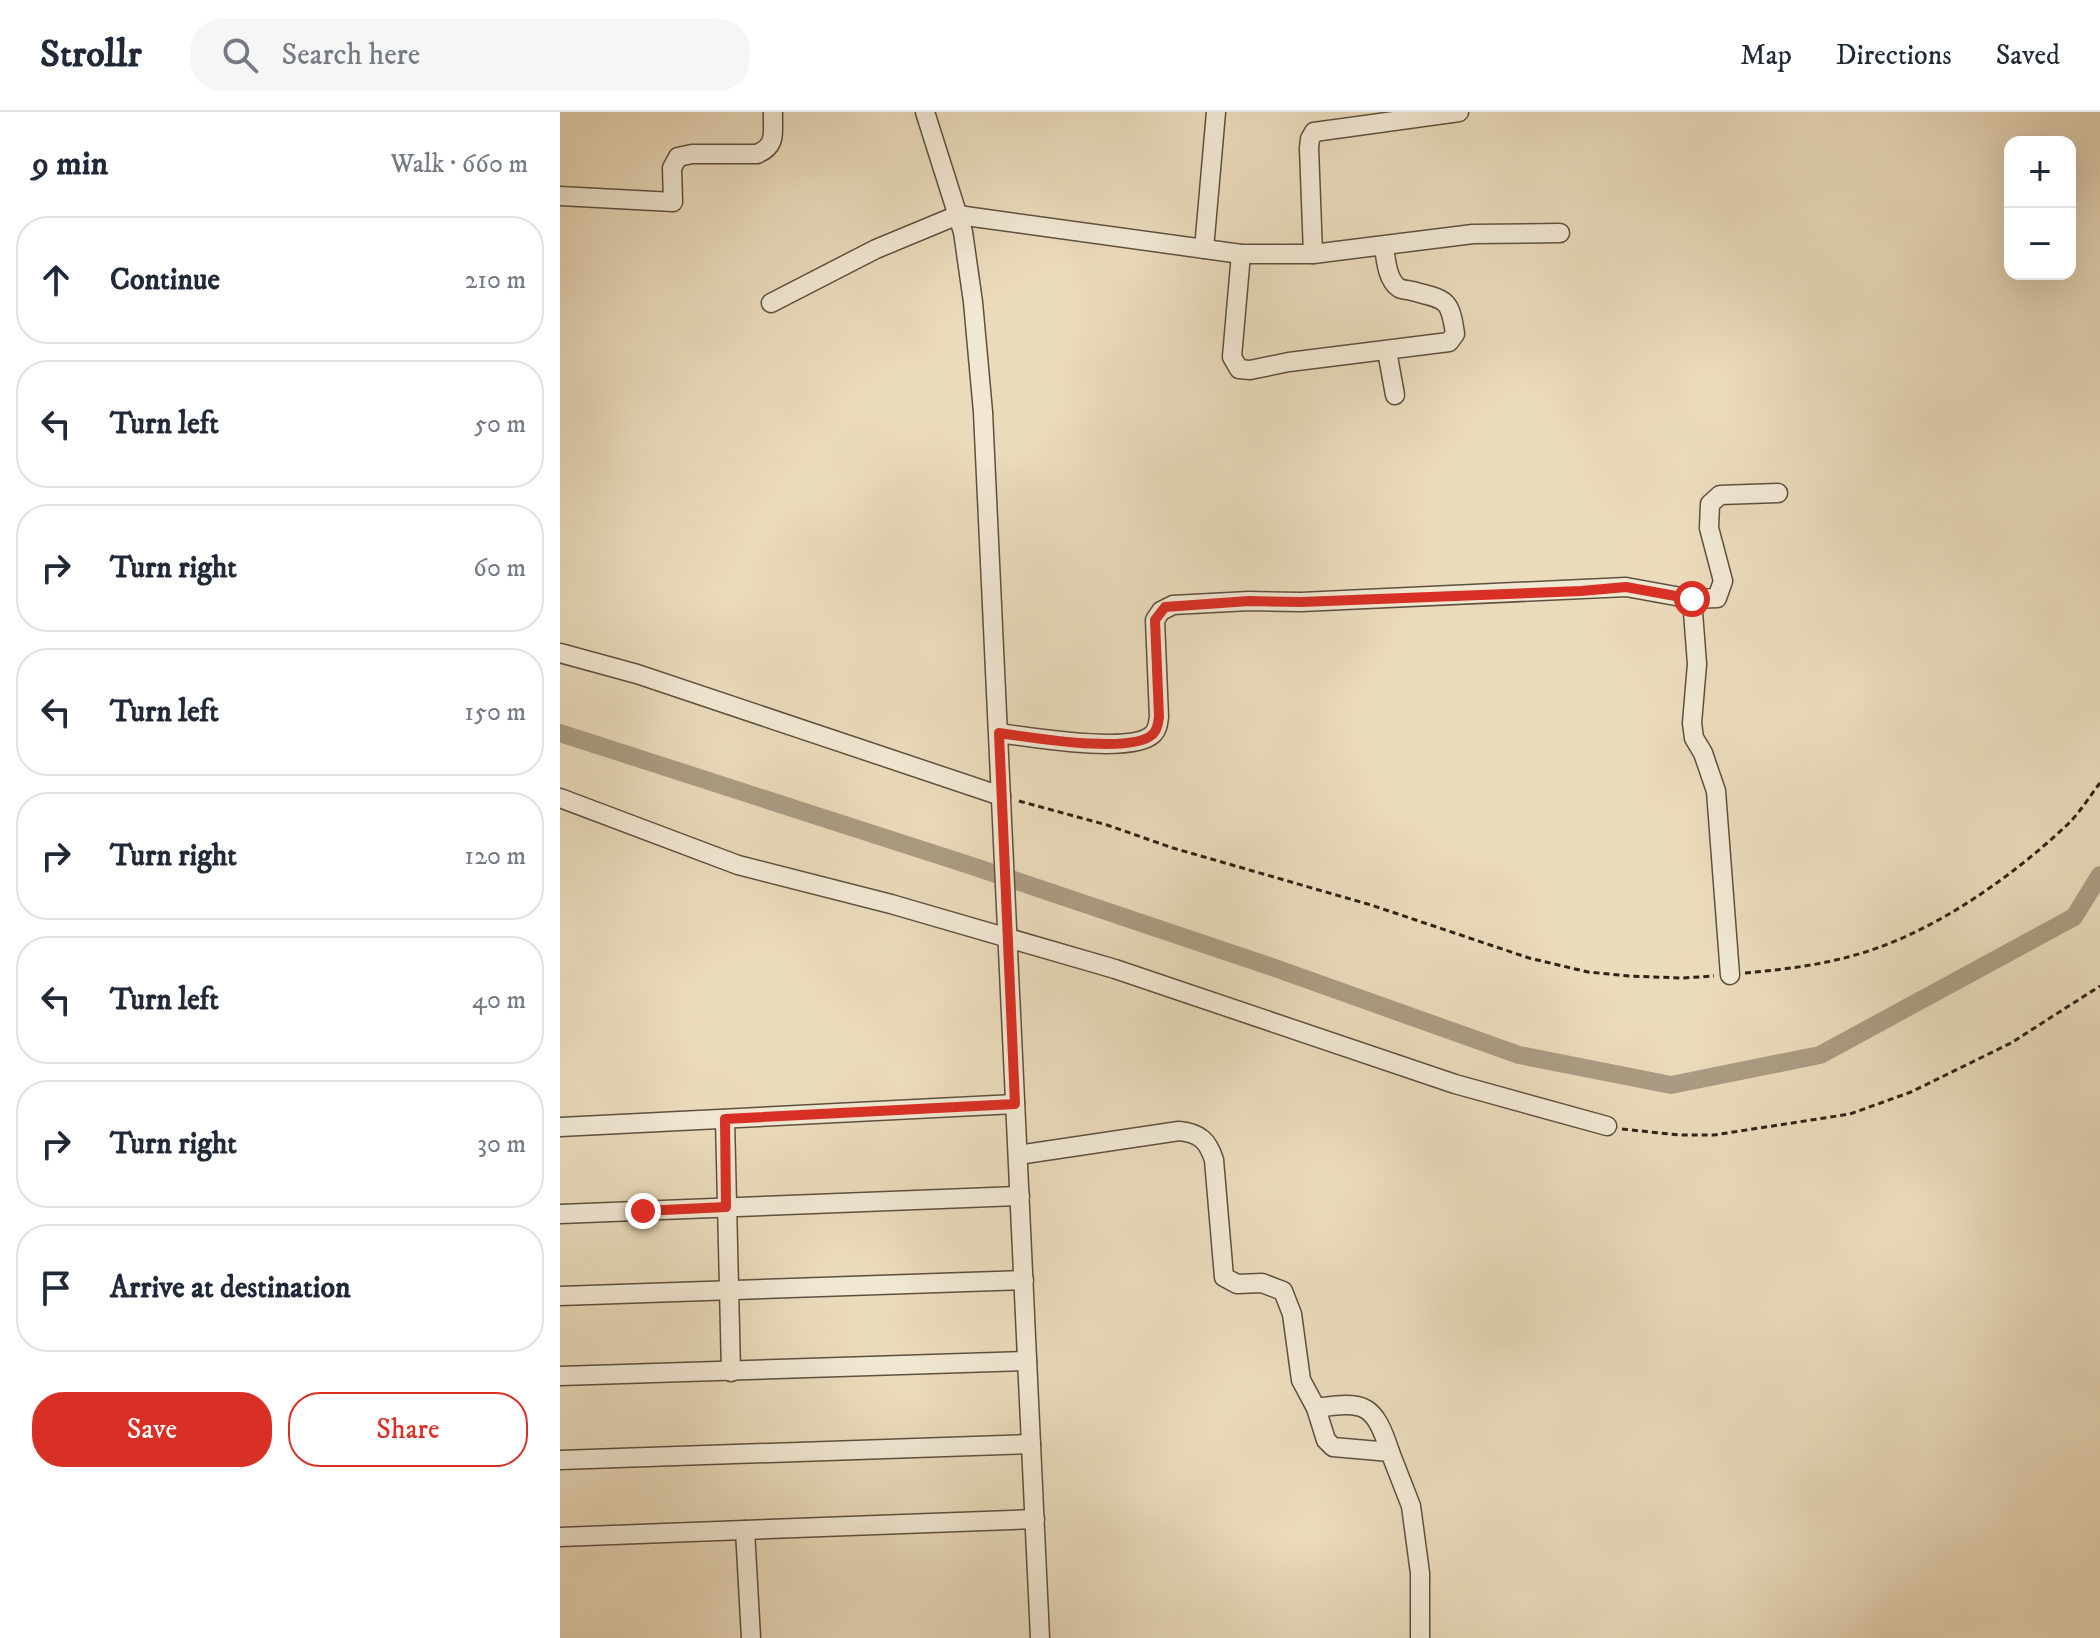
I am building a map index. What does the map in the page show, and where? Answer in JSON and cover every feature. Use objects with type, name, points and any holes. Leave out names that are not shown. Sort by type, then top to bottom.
[{"type":"street","points":[[560,196],[673,202],[672,168],[678,157],[692,154],[757,154],[765,151],[772,139],[773,112]]},
{"type":"street","points":[[925,112],[958,215],[973,302],[983,412],[1040,1638]]},
{"type":"street","points":[[1204,249],[1216,112]]},
{"type":"street","points":[[1313,254],[1309,148],[1314,132],[1459,112]]},
{"type":"street","points":[[771,303],[876,249],[958,215],[1241,254],[1313,254],[1473,234],[1560,233]]},
{"type":"street","points":[[1241,254],[1232,353],[1239,369],[1250,370],[1289,362],[1449,342],[1455,334],[1453,314],[1447,302],[1399,287],[1391,277],[1384,247]]},
{"type":"street","points":[[1387,351],[1395,395]]},
{"type":"street","points":[[999,733],[1105,744],[1128,743],[1152,735],[1158,727],[1159,717],[1155,620],[1161,611],[1173,605],[1626,587],[1692,599],[1717,598],[1723,581],[1709,528],[1710,504],[1720,495],[1778,493]]},
{"type":"street","points":[[1692,599],[1697,664],[1692,723],[1694,738],[1703,753],[1716,791],[1730,975]]},
{"type":"street","points":[[560,653],[637,674],[1001,796]]},
{"type":"street","points":[[560,798],[738,865],[891,904],[1115,969],[1455,1084],[1607,1126]]},
{"type":"street","points":[[560,1127],[1015,1104]]},
{"type":"street","points":[[725,1119],[731,1372]]},
{"type":"street","points":[[1018,1155],[1179,1131],[1201,1137],[1214,1160],[1224,1277],[1237,1284],[1262,1283],[1283,1291],[1292,1314],[1301,1380],[1316,1408],[1326,1440],[1333,1447],[1390,1452]]},
{"type":"street","points":[[560,1214],[1020,1196]]},
{"type":"street","points":[[560,1296],[1024,1280]]},
{"type":"street","points":[[560,1376],[1027,1361]]},
{"type":"street","points":[[1316,1408],[1358,1405],[1368,1410],[1382,1427],[1411,1506],[1420,1573],[1420,1638]]},
{"type":"street","points":[[560,1460],[1031,1444]]},
{"type":"street","points":[[560,1537],[1035,1519]]},
{"type":"street","points":[[745,1530],[751,1638]]},
{"type":"path","points":[[1001,796],[1371,905],[1544,961],[1588,972],[1682,978],[1781,970],[1849,957],[1916,932],[1971,901],[2008,875],[2069,824],[2100,783]]},
{"type":"path","points":[[1607,1126],[1643,1133],[1714,1135],[1850,1114],[1911,1092],[2011,1043],[2100,986]]},
{"type":"waterway","points":[[560,733],[969,865],[1272,967],[1519,1055],[1671,1085],[1820,1055],[2074,917],[2100,875]]},
{"type":"route","points":[[643,1211],[726,1207],[725,1119],[1015,1104],[999,733],[1105,744],[1128,743],[1152,735],[1158,727],[1159,717],[1155,620],[1165,607],[1626,587],[1692,599]]}]
